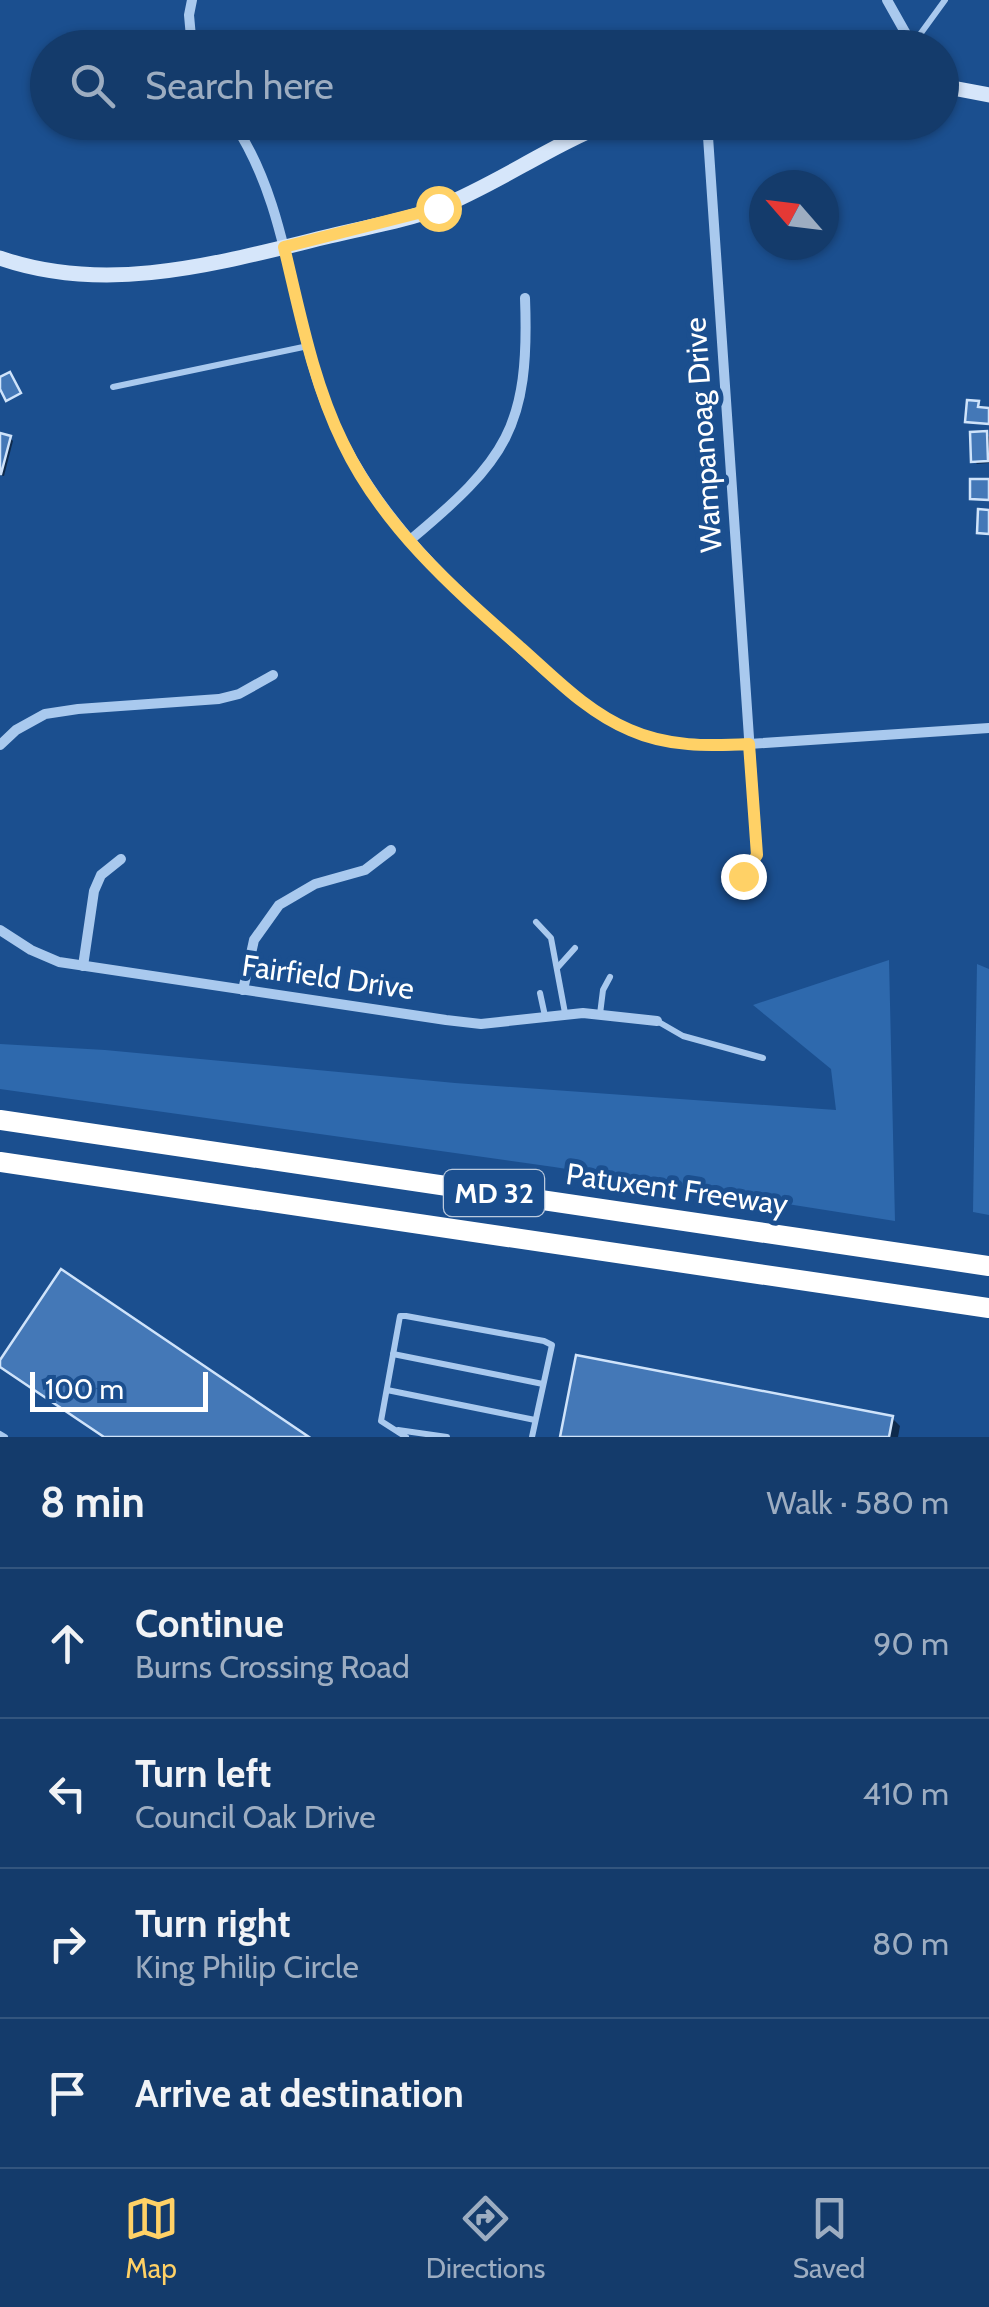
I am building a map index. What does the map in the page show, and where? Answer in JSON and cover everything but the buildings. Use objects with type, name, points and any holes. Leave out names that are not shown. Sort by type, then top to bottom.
[{"type":"highway","name":"Patuxent Freeway","points":[[0,1120],[989,1266]]},
{"type":"highway","name":"MD 32","points":[[0,1162],[989,1308]]},
{"type":"street","points":[[190,30],[192,0]]},
{"type":"street","points":[[887,0],[904,30]]},
{"type":"street","points":[[959,89],[989,95]]},
{"type":"street","points":[[244,140],[258,162],[308,346],[344,444],[368,487],[426,561],[578,699],[629,730],[680,744],[749,744],[989,728]]},
{"type":"street","points":[[0,258],[63,274],[121,276],[284,247],[438,208],[567,140]]},
{"type":"street","name":"Wampanoag Drive","points":[[708,140],[757,855],[743,876]]},
{"type":"street","points":[[408,541],[476,482],[505,440],[523,388],[528,353],[525,298]]},
{"type":"street","points":[[0,745],[16,730],[45,714],[218,699],[239,694],[273,675]]},
{"type":"street","points":[[242,990],[254,940],[279,906],[314,884],[366,870],[392,850]]},
{"type":"street","points":[[83,966],[94,891],[101,875],[122,859]]},
{"type":"street","name":"Fairfield Drive","points":[[0,930],[59,962],[481,1024],[566,1013],[658,1021]]},
{"type":"lane","points":[[924,30],[944,0]]},
{"type":"lane","points":[[113,387],[308,346]]},
{"type":"lane","points":[[536,922],[551,938],[566,1013]]},
{"type":"lane","points":[[557,968],[575,948]]},
{"type":"lane","points":[[600,1014],[602,990],[610,977]]},
{"type":"lane","points":[[540,993],[544,1016]]},
{"type":"lane","points":[[658,1021],[683,1036],[763,1058]]},
{"type":"lane","points":[[406,1437],[382,1420],[400,1316],[552,1345],[532,1437]]},
{"type":"lane","points":[[393,1354],[544,1384]]},
{"type":"lane","points":[[387,1390],[535,1420]]},
{"type":"lane","points":[[394,1430],[446,1437]]},
{"type":"shaded area","points":[[889,960],[895,1221],[554,1167],[0,1089],[0,1044],[455,1083],[836,1110],[831,1069],[753,1005]]},
{"type":"shaded area","points":[[977,964],[989,969],[989,1215],[973,1212]]},
{"type":"route","points":[[438,208],[284,247],[324,400],[344,444],[368,487],[426,561],[578,699],[629,730],[654,738],[680,744],[749,744],[757,855],[743,876]]}]
